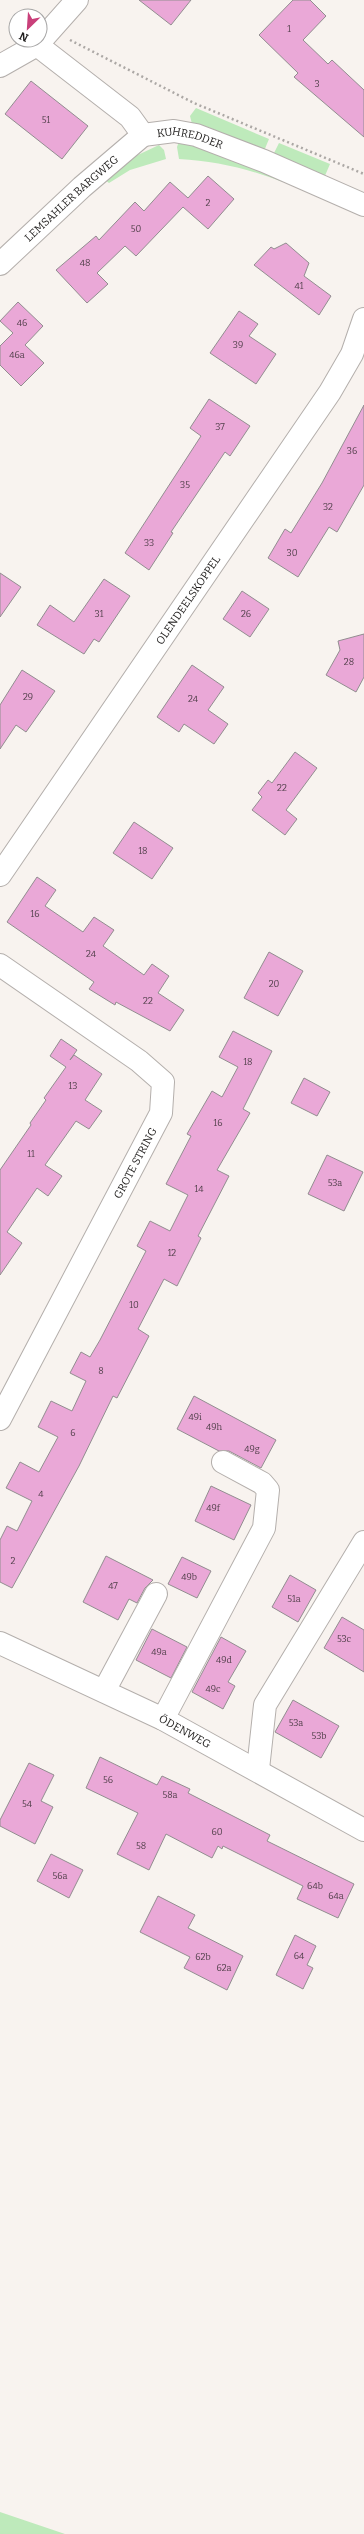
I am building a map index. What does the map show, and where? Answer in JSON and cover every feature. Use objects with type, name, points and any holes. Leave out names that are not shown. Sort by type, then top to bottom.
[{"type":"street","points":[[48,33],[77,0]]},
{"type":"street","name":"KUHREDDER","points":[[48,42],[130,117],[144,135],[174,131],[196,135],[264,161],[364,205]]},
{"type":"street","points":[[0,66],[28,48]]},
{"type":"street","name":"LEMSAHLER BARGWEG","points":[[0,264],[82,187],[144,135]]},
{"type":"street","name":"OLENDEELSKOPPEL","points":[[0,875],[330,392],[352,354],[364,319]]},
{"type":"street","name":"GROTE STRING","points":[[0,965],[139,1061],[163,1082],[161,1113],[0,1418]]},
{"type":"street","points":[[163,1719],[264,1528],[268,1490],[262,1483],[223,1462]]},
{"type":"street","points":[[258,1769],[265,1705],[364,1542]]},
{"type":"street","points":[[104,1691],[156,1594]]},
{"type":"street","name":"ÖDENWEG","points":[[0,1643],[163,1719],[258,1769],[364,1830]]},
{"type":"path","points":[[48,40],[364,174]]},
{"type":"green space","points":[[196,108],[269,139],[264,151],[208,127],[192,124],[190,116]]},
{"type":"green space","points":[[179,141],[189,142],[284,179],[283,182],[232,166],[179,159],[177,147]]},
{"type":"green space","points":[[279,143],[330,164],[324,178],[273,155]]},
{"type":"green space","points":[[159,145],[164,150],[166,159],[130,170],[109,183],[105,180],[125,161]]},
{"type":"green space","points":[[0,2512],[65,2534],[0,2534]]},
{"type":"building","points":[[139,0],[191,0],[171,25]]},
{"type":"building","points":[[293,0],[310,0],[326,16],[303,40],[328,64],[332,60],[364,90],[364,137],[294,77],[298,73],[259,35]]},
{"type":"building","points":[[31,81],[88,126],[62,159],[5,114]]},
{"type":"building","points":[[208,176],[234,199],[208,229],[183,207],[136,256],[125,246],[97,273],[108,284],[87,303],[56,270],[96,236],[99,240],[135,202],[144,211],[170,182],[188,198]]},
{"type":"building","points":[[286,243],[309,263],[304,276],[331,296],[319,315],[254,265],[271,247],[274,249]]},
{"type":"building","points":[[18,302],[43,326],[25,345],[44,363],[21,386],[0,365],[0,346],[13,333],[0,321]]},
{"type":"building","points":[[239,311],[258,324],[249,336],[276,354],[256,384],[210,353]]},
{"type":"building","points":[[209,399],[250,426],[230,456],[225,452],[171,532],[173,533],[149,570],[125,553],[201,436],[190,428]]},
{"type":"building","points":[[364,405],[364,485],[337,532],[329,527],[298,577],[268,558],[285,529],[291,533],[322,483]]},
{"type":"building","points":[[0,573],[21,587],[0,617]]},
{"type":"building","points":[[104,579],[130,596],[99,642],[94,639],[84,654],[37,625],[50,605],[74,622]]},
{"type":"building","points":[[242,591],[269,609],[250,637],[223,619]]},
{"type":"building","points":[[364,634],[364,677],[356,692],[326,675],[340,650],[338,641]]},
{"type":"building","points":[[192,665],[224,687],[208,710],[228,724],[214,744],[184,724],[179,732],[157,717]]},
{"type":"building","points":[[22,670],[55,691],[26,732],[16,725],[0,749],[0,705]]},
{"type":"building","points":[[295,752],[317,768],[286,810],[297,819],[285,835],[252,810],[262,797],[258,793],[268,780],[272,783]]},
{"type":"building","points":[[134,822],[173,848],[152,879],[113,853]]},
{"type":"building","points":[[37,877],[56,890],[45,906],[83,932],[94,917],[114,930],[103,946],[144,975],[152,964],[169,976],[158,993],[184,1010],[170,1031],[116,1002],[115,1005],[89,989],[94,982],[7,922]]},
{"type":"building","points":[[269,952],[303,971],[278,1016],[244,998]]},
{"type":"building","points":[[233,1031],[272,1051],[243,1109],[250,1113],[217,1170],[229,1176],[198,1236],[201,1238],[177,1286],[164,1279],[138,1329],[149,1336],[117,1398],[113,1396],[79,1466],[12,1588],[0,1582],[0,1540],[7,1526],[17,1531],[32,1501],[6,1488],[20,1462],[39,1472],[58,1437],[38,1427],[51,1401],[72,1411],[86,1381],[70,1373],[81,1352],[90,1357],[100,1340],[146,1251],[137,1246],[150,1221],[170,1231],[188,1195],[166,1184],[191,1136],[187,1134],[212,1091],[222,1097],[238,1067],[219,1057]]},
{"type":"building","points":[[61,1039],[77,1050],[70,1060],[74,1055],[102,1074],[85,1100],[102,1111],[89,1129],[76,1121],[45,1165],[62,1176],[48,1196],[37,1188],[7,1232],[22,1243],[0,1275],[0,1170],[31,1125],[30,1123],[46,1100],[44,1098],[66,1067],[50,1056]]},
{"type":"building","points":[[304,1078],[330,1092],[317,1116],[291,1103]]},
{"type":"building","points":[[327,1155],[363,1172],[344,1211],[308,1194]]},
{"type":"building","points":[[194,1396],[276,1440],[261,1468],[229,1451],[219,1451],[177,1429]]},
{"type":"building","points":[[211,1486],[251,1505],[234,1540],[195,1521]]},
{"type":"building","points":[[106,1556],[153,1580],[145,1588],[137,1603],[129,1599],[118,1620],[83,1602]]},
{"type":"building","points":[[182,1557],[211,1571],[197,1598],[168,1584]]},
{"type":"building","points":[[290,1575],[316,1590],[298,1622],[272,1607]]},
{"type":"building","points":[[342,1617],[364,1630],[364,1672],[324,1648]]},
{"type":"building","points":[[152,1629],[187,1647],[171,1678],[136,1660]]},
{"type":"building","points":[[221,1637],[246,1651],[228,1682],[235,1686],[223,1709],[192,1692]]},
{"type":"building","points":[[293,1700],[339,1726],[321,1758],[275,1732]]},
{"type":"building","points":[[100,1757],[157,1785],[162,1776],[190,1789],[188,1793],[270,1835],[267,1841],[354,1884],[338,1918],[297,1899],[303,1886],[223,1846],[222,1849],[218,1846],[212,1858],[166,1834],[149,1870],[117,1854],[138,1813],[86,1788]]},
{"type":"building","points":[[29,1763],[54,1775],[41,1801],[53,1807],[35,1844],[0,1826],[0,1820]]},
{"type":"building","points":[[51,1854],[83,1870],[69,1898],[37,1881]]},
{"type":"building","points":[[158,1896],[195,1915],[188,1928],[243,1956],[227,1990],[184,1968],[190,1957],[140,1932]]},
{"type":"building","points":[[295,1935],[316,1946],[307,1965],[313,1968],[303,1989],[276,1975]]}]
